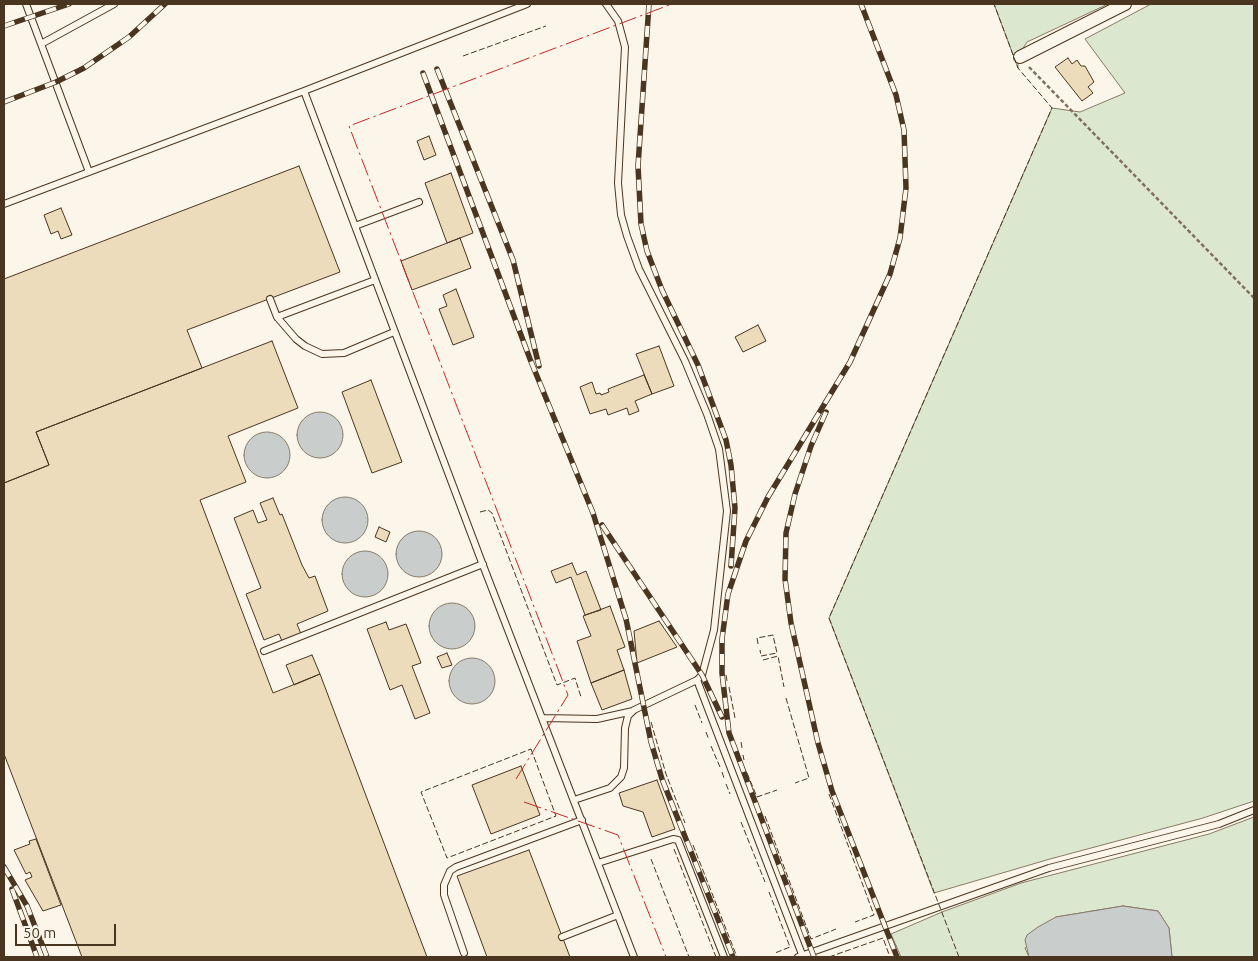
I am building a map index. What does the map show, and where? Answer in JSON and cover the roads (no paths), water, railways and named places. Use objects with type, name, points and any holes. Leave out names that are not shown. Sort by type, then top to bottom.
[{"type":"street","points":[[1020,57],[1125,4]]},
{"type":"lane","points":[[26,4],[89,172]]},
{"type":"lane","points":[[41,44],[114,4]]},
{"type":"lane","points":[[4,204],[304,91],[526,4]]},
{"type":"lane","points":[[542,718],[596,718],[634,710],[696,680],[705,668],[714,630],[727,511],[724,473],[719,449],[707,414],[685,360],[639,269],[626,236],[621,215],[618,183],[624,48],[618,21],[606,4]]},
{"type":"lane","points":[[304,91],[394,332],[634,957]]},
{"type":"lane","points":[[355,226],[419,202]]},
{"type":"lane","points":[[277,317],[375,280]]},
{"type":"lane","points":[[270,299],[277,317],[296,339],[322,354],[344,353],[394,332]]},
{"type":"lane","points":[[264,651],[483,564]]},
{"type":"lane","points":[[696,680],[801,957],[1049,868],[1219,824],[1254,810]]},
{"type":"lane","points":[[574,800],[610,788],[621,777],[624,768],[625,728],[628,716],[634,710]]},
{"type":"lane","points":[[464,953],[444,895],[444,885],[450,872],[456,867],[582,820]]},
{"type":"lane","points":[[598,863],[673,839],[678,840],[724,957]]},
{"type":"lane","points":[[562,936],[618,915]]},
{"type":"railway","points":[[4,26],[69,4]]},
{"type":"railway","points":[[4,102],[56,82],[84,68],[129,37],[165,4]]},
{"type":"railway","points":[[649,4],[638,166],[641,224],[647,251],[662,290],[698,365],[726,440],[731,465],[735,508],[731,566]]},
{"type":"railway","points":[[814,957],[729,733],[722,673],[722,639],[728,594],[746,541],[768,497],[850,362],[890,274],[900,238],[906,188],[904,130],[896,95],[861,4]]},
{"type":"railway","points":[[437,69],[513,260],[539,366]]},
{"type":"railway","points":[[423,73],[530,359],[593,513],[626,619],[651,742],[662,779],[733,957]]},
{"type":"railway","points":[[826,412],[811,446],[795,494],[786,533],[785,579],[791,623],[818,743],[832,791],[897,957]]},
{"type":"railway","points":[[602,525],[702,675],[722,717]]},
{"type":"railway","points":[[4,867],[27,906],[47,957]]},
{"type":"railway","points":[[12,889],[37,957]]}]
